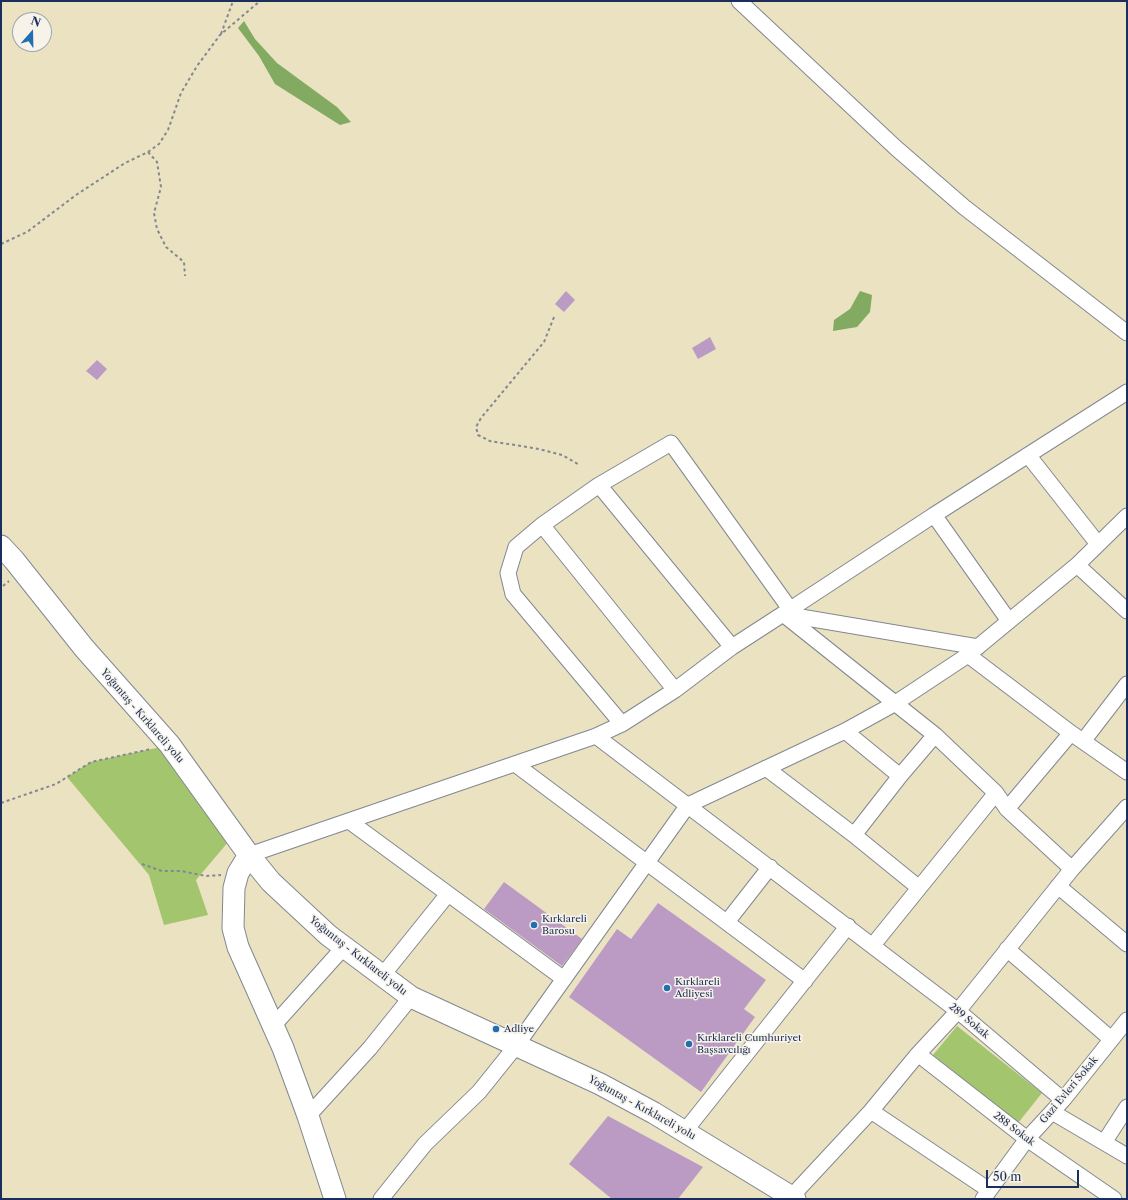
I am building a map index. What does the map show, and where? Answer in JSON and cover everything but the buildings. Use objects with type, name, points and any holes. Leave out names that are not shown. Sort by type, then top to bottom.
[{"type":"street","points":[[739,1],[896,148],[964,207],[1127,333]]},
{"type":"street","points":[[335,1199],[308,1116],[273,1026],[238,947],[233,928],[234,888],[238,873],[249,855],[596,736],[622,724],[675,690],[732,647],[934,515],[1127,392]]},
{"type":"street","points":[[622,724],[513,594],[508,573],[516,547],[542,525],[599,485],[672,443],[787,612],[894,704],[935,735],[996,793],[1007,809],[1072,869]]},
{"type":"street","points":[[1028,455],[1098,544]]},
{"type":"street","points":[[599,485],[732,647]]},
{"type":"street","points":[[934,515],[1009,621]]},
{"type":"street","points":[[381,1199],[425,1144],[479,1092],[516,1046],[688,805],[845,731],[894,704],[973,651],[1077,565],[1127,516]]},
{"type":"street","points":[[542,525],[675,690]]},
{"type":"street","name":"Yoğuntaş - Kırklareli yolu","points":[[1,546],[14,560],[84,648],[170,745],[249,855],[271,882],[301,912],[344,947],[411,997],[600,1084],[685,1131],[793,1198]]},
{"type":"street","points":[[1077,565],[1127,611]]},
{"type":"street","points":[[787,612],[973,651],[1077,737],[1127,772]]},
{"type":"street","points":[[1007,809],[1127,684]]},
{"type":"street","points":[[845,731],[900,776]]},
{"type":"street","points":[[854,835],[900,776],[935,735]]},
{"type":"street","name":"289 Sokak","points":[[596,736],[958,1011],[1063,1100]]},
{"type":"street","points":[[515,764],[804,981]]},
{"type":"street","points":[[766,768],[854,835],[918,887]]},
{"type":"street","points":[[873,945],[918,887],[996,793]]},
{"type":"street","points":[[793,1198],[871,1110],[918,1054],[958,1011],[1072,869],[1127,807]]},
{"type":"street","points":[[349,821],[564,979]]},
{"type":"street","points":[[727,922],[770,868]]},
{"type":"street","points":[[1058,886],[1124,935]]},
{"type":"street","points":[[382,976],[448,894]]},
{"type":"street","points":[[685,1131],[848,926]]},
{"type":"street","points":[[273,1026],[344,947]]},
{"type":"street","points":[[1007,949],[1111,1039]]},
{"type":"street","points":[[308,1116],[370,1048],[411,997]]},
{"type":"street","name":"Gazi Evleri Sokak","points":[[986,1195],[1027,1139],[1063,1100],[1127,1020]]},
{"type":"street","name":"288 Sokak","points":[[918,1054],[1027,1139],[1114,1199]]},
{"type":"street","points":[[1105,1142],[1127,1107]]},
{"type":"street","points":[[871,1110],[986,1195]]},
{"type":"street","points":[[1052,1112],[1127,1156]]},
{"type":"path","points":[[220,35],[233,1]]},
{"type":"path","points":[[1,244],[27,232],[76,195],[125,163],[148,152],[159,144],[168,130],[181,93],[197,66],[220,35],[260,1]]},
{"type":"path","points":[[148,152],[157,162],[162,187],[154,213],[157,230],[166,247],[184,262],[185,276]]},
{"type":"path","points":[[554,317],[544,342],[481,418],[476,427],[478,435],[490,441],[547,451],[562,455],[578,464]]},
{"type":"path","points":[[1,803],[56,784],[91,762],[170,745]]},
{"type":"path","points":[[142,864],[162,871],[181,871],[206,876],[238,873]]},
{"type":"green space","points":[[244,21],[255,39],[277,63],[337,107],[351,122],[340,125],[275,84],[259,56],[238,28]]},
{"type":"green space","points":[[860,291],[872,295],[870,312],[857,327],[833,331],[834,320],[850,309]]},
{"type":"green space","points":[[161,747],[229,841],[196,880],[208,915],[164,925],[149,875],[67,777],[91,762]]},
{"type":"green space","points":[[957,1026],[1042,1093],[1018,1123],[933,1055]]},
{"type":"place","name":"Kırklareli Barosu","points":[[534,925]]},
{"type":"place","name":"Kırklareli Adliyesi","points":[[667,988]]},
{"type":"place","name":"Adliye","points":[[496,1029]]},
{"type":"place","name":"Kırklareli Cumhuriyet Başsavcılığı","points":[[689,1044]]}]
